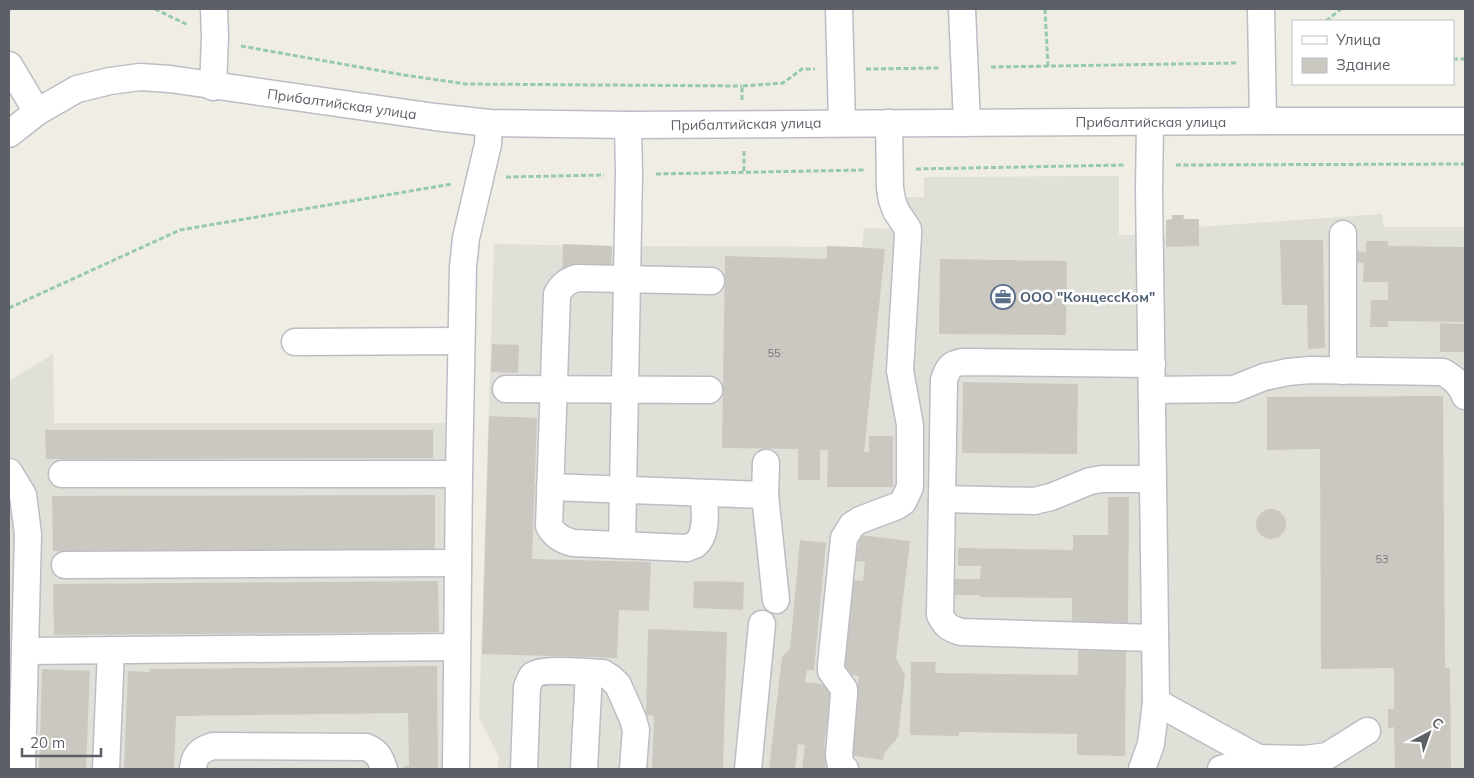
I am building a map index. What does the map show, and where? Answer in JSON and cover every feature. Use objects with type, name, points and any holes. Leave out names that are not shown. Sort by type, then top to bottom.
[{"type":"street","points":[[213,87],[214,9]]},
{"type":"street","points":[[839,9],[842,123]]},
{"type":"street","points":[[962,9],[967,123]]},
{"type":"street","points":[[1261,9],[1263,121]]},
{"type":"street","points":[[9,65],[37,112]]},
{"type":"street","name":"Прибалтийская улица","points":[[9,134],[37,112],[76,89],[110,81],[140,77],[170,79],[213,87],[489,123],[628,125],[1465,121]]},
{"type":"street","points":[[1142,769],[1151,744],[1156,702],[1149,189],[1150,122]]},
{"type":"street","points":[[456,769],[463,267],[466,238],[488,144],[489,123]]},
{"type":"street","points":[[846,769],[841,766],[839,755],[844,689],[831,671],[844,538],[852,525],[860,520],[903,502],[910,487],[910,425],[900,371],[908,229],[896,211],[892,200],[889,123]]},
{"type":"street","points":[[622,545],[629,174],[628,125]]},
{"type":"street","points":[[1343,234],[1343,371]]},
{"type":"street","points":[[704,493],[704,525],[701,536],[695,544],[687,548],[573,543],[554,534],[549,526],[557,294],[562,285],[577,278],[711,281]]},
{"type":"street","points":[[295,342],[462,341]]},
{"type":"street","points":[[1155,638],[961,632],[950,629],[944,622],[940,615],[944,380],[947,371],[953,364],[962,362],[1152,377],[1234,389],[1264,377],[1310,370],[1443,372],[1454,379],[1465,396]]},
{"type":"street","points":[[506,389],[708,390]]},
{"type":"street","points":[[766,463],[765,495],[776,600]]},
{"type":"street","points":[[9,472],[23,495],[28,534],[22,769]]},
{"type":"street","points":[[62,474],[459,474]]},
{"type":"street","points":[[942,499],[1034,501],[1051,498],[1090,481],[1102,479],[1154,479]]},
{"type":"street","points":[[550,487],[765,495]]},
{"type":"street","points":[[9,561],[28,534]]},
{"type":"street","points":[[65,565],[458,563]]},
{"type":"street","points":[[748,769],[762,624]]},
{"type":"street","points":[[26,651],[458,647]]},
{"type":"street","points":[[106,769],[111,650]]},
{"type":"street","points":[[524,769],[527,687],[532,677],[539,672],[550,671],[603,673],[618,685],[634,719],[636,730],[633,769]]},
{"type":"street","points":[[584,769],[589,673]]},
{"type":"street","points":[[1156,702],[1259,763]]},
{"type":"street","points":[[1221,769],[1327,756],[1368,731]]},
{"type":"street","points":[[193,769],[197,756],[203,748],[213,746],[366,747],[375,750],[384,769]]},
{"type":"path","points":[[155,9],[215,37],[246,47],[466,84],[742,86]]},
{"type":"path","points":[[1045,9],[1048,67]]},
{"type":"path","points":[[1327,20],[1341,9]]},
{"type":"path","points":[[9,308],[180,230],[481,179],[513,176],[1150,165],[1465,164]]},
{"type":"shaded area","points":[[1119,176],[1119,235],[1165,235],[1166,220],[1172,219],[1172,215],[1184,215],[1184,219],[1199,227],[1382,214],[1384,227],[1465,227],[1465,769],[497,769],[499,757],[479,718],[494,244],[862,247],[864,228],[899,229],[901,197],[924,197],[924,177]]},
{"type":"shaded area","points":[[53,354],[54,423],[445,423],[443,769],[9,769],[9,381]]},
{"type":"building","points":[[1172,215],[1184,215],[1183,219],[1199,219],[1199,246],[1166,247],[1166,220],[1172,219]]},
{"type":"building","points":[[1280,240],[1323,240],[1325,348],[1308,349],[1307,305],[1282,305]]},
{"type":"building","points":[[1366,241],[1388,241],[1388,246],[1465,247],[1465,322],[1388,321],[1388,327],[1370,327],[1371,300],[1388,300],[1388,282],[1363,282],[1364,263],[1357,262],[1357,251],[1366,252]]},
{"type":"building","points":[[563,244],[612,246],[611,273],[562,271]]},
{"type":"building","points":[[827,246],[885,249],[864,452],[869,452],[869,436],[893,436],[893,487],[827,487],[828,450],[820,450],[820,480],[798,480],[798,449],[722,448],[725,256],[827,259]]},
{"type":"building","name":"ООО \"КонцессКом\"","points":[[940,259],[1067,261],[1066,335],[939,334]]},
{"type":"building","points":[[1440,323],[1465,324],[1465,352],[1440,352]]},
{"type":"building","points":[[492,344],[519,345],[518,373],[491,372]]},
{"type":"building","points":[[963,382],[1078,384],[1077,454],[962,453]]},
{"type":"building","points":[[1443,396],[1445,668],[1450,668],[1451,769],[1395,769],[1394,727],[1388,728],[1388,709],[1394,709],[1394,668],[1321,669],[1320,449],[1267,450],[1267,397]]},
{"type":"building","points":[[489,416],[537,418],[532,559],[651,562],[649,611],[619,610],[617,658],[482,654]]},
{"type":"building","points":[[45,430],[433,430],[433,458],[46,459]]},
{"type":"building","points":[[435,495],[435,549],[53,551],[52,496]]},
{"type":"building","points":[[1108,497],[1129,497],[1128,625],[1072,624],[1072,598],[952,595],[952,579],[980,579],[981,566],[958,566],[958,548],[1073,550],[1073,535],[1108,535]]},
{"type":"building","points":[[1271,509],[1281,514],[1286,524],[1281,534],[1271,539],[1261,534],[1256,524],[1261,514]]},
{"type":"building","points":[[860,535],[910,541],[896,658],[905,675],[898,737],[884,754],[883,760],[849,755],[859,676],[843,673],[854,580],[863,581],[865,562],[856,561]]},
{"type":"building","points":[[800,540],[826,543],[814,670],[807,670],[805,682],[832,685],[824,747],[828,747],[825,769],[802,769],[805,745],[798,744],[795,769],[769,769],[782,657],[790,649]]},
{"type":"building","points":[[438,581],[439,632],[54,635],[53,584]]},
{"type":"building","points":[[694,581],[744,582],[743,610],[693,608]]},
{"type":"building","points":[[648,629],[727,632],[723,769],[652,769],[654,716],[646,715]]},
{"type":"building","points":[[1078,650],[1126,651],[1125,756],[1077,755],[1077,734],[959,732],[959,736],[910,735],[911,662],[936,662],[935,673],[1078,675]]},
{"type":"building","points":[[437,666],[438,769],[404,769],[404,766],[409,766],[408,713],[176,716],[174,769],[124,769],[128,671],[150,672],[150,669]]},
{"type":"building","points":[[42,669],[90,671],[86,769],[39,769]]},
{"type":"place","name":"ООО \"КонцессКом\"","points":[[1003,297]]}]
